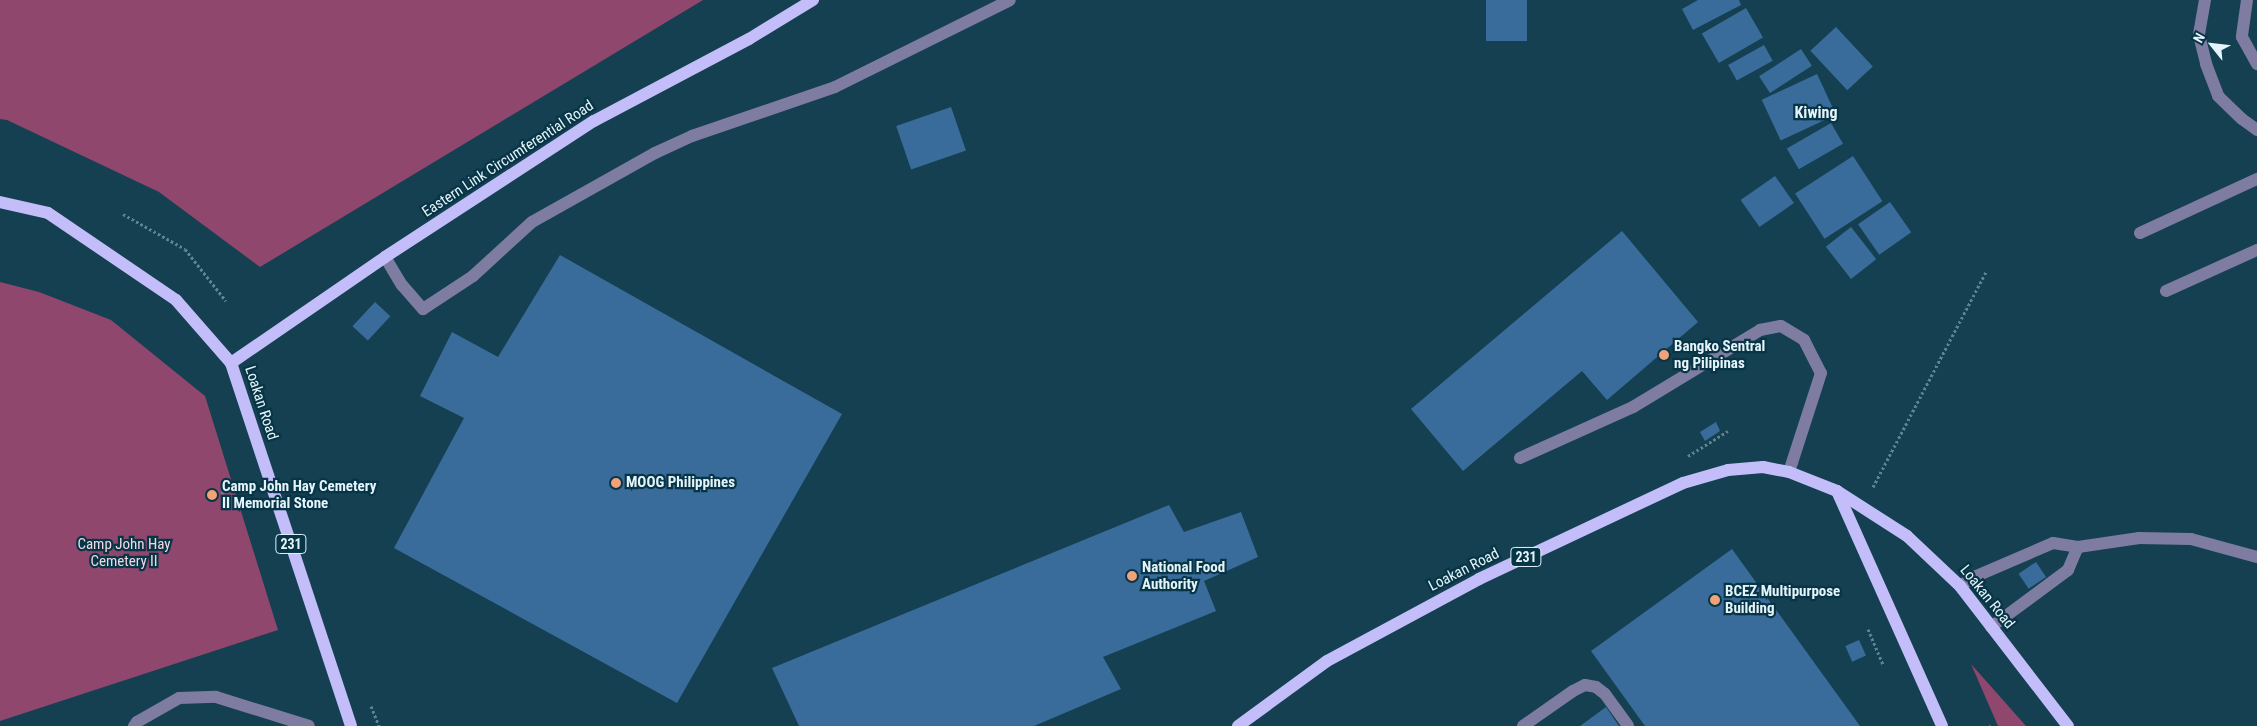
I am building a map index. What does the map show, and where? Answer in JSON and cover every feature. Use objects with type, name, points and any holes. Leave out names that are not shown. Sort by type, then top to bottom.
[{"type":"main road","name":"Eastern Link Circumferential Road","points":[[231,363],[385,258],[594,121],[749,39],[813,0]]},
{"type":"main road","name":"Loakan Road","points":[[0,202],[48,212],[176,300],[231,363],[351,726]]},
{"type":"main road","name":"Loakan Road","points":[[1238,726],[1327,661],[1479,579],[1683,483],[1728,470],[1762,467],[1789,472],[1837,491],[1907,536],[1960,586],[2068,726]]},
{"type":"main road","points":[[1837,491],[1942,726]]},
{"type":"street","points":[[385,258],[402,285],[423,309],[474,276],[532,222],[655,153],[692,136],[835,87],[1010,0]]},
{"type":"street","points":[[2205,0],[2199,35],[2218,96],[2242,120],[2257,130]]},
{"type":"street","points":[[2247,0],[2242,37],[2257,64]]},
{"type":"street","points":[[2140,233],[2257,178]]},
{"type":"street","points":[[2166,291],[2257,250]]},
{"type":"street","points":[[1520,458],[1633,407],[1760,330],[1781,326],[1804,340],[1821,373],[1789,472]]},
{"type":"street","points":[[1960,586],[1974,577],[2053,543],[2078,547],[2139,538],[2191,538],[2257,556]]},
{"type":"street","points":[[1991,627],[2068,570],[2078,547]]},
{"type":"street","points":[[1523,726],[1573,690],[1585,685],[1596,687],[1605,694],[1628,726]]},
{"type":"street","points":[[134,726],[137,722],[179,698],[216,697],[309,726]]},
{"type":"path","points":[[123,214],[185,249],[226,301]]},
{"type":"path","points":[[1862,507],[1986,272]]},
{"type":"path","points":[[1688,456],[1728,432]]},
{"type":"path","points":[[221,493],[242,486]]},
{"type":"path","points":[[1868,629],[1882,665]]},
{"type":"green space","points":[[0,0],[703,0],[260,267],[159,192],[7,120],[0,119]]},
{"type":"green space","name":"Camp John Hay Cemetery II","points":[[0,282],[39,292],[111,320],[205,396],[278,630],[0,721]]},
{"type":"green space","points":[[1971,664],[2026,726],[1998,726]]},
{"type":"building","points":[[1486,0],[1527,0],[1527,41],[1486,41]]},
{"type":"building","points":[[1698,0],[1739,0],[1741,5],[1693,30],[1682,9]]},
{"type":"building","points":[[1746,8],[1763,37],[1719,63],[1702,34]]},
{"type":"building","points":[[1836,27],[1873,66],[1847,90],[1810,51]]},
{"type":"building","points":[[1764,45],[1773,61],[1737,81],[1728,65]]},
{"type":"building","points":[[1801,49],[1812,66],[1770,93],[1759,76]]},
{"type":"building","points":[[1817,74],[1836,115],[1781,141],[1762,100]]},
{"type":"building","points":[[951,107],[966,150],[911,169],[896,126]]},
{"type":"building","points":[[1831,123],[1843,144],[1799,169],[1787,148]]},
{"type":"building","points":[[1853,156],[1882,201],[1825,239],[1795,194]]},
{"type":"building","points":[[1775,176],[1794,203],[1760,227],[1741,200]]},
{"type":"building","points":[[1890,202],[1911,232],[1879,255],[1858,224]]},
{"type":"building","points":[[1851,227],[1876,259],[1851,279],[1826,247]]},
{"type":"building","points":[[1622,231],[1698,322],[1607,400],[1582,371],[1463,471],[1411,409]]},
{"type":"building","name":"MOOG Philippines","points":[[560,255],[842,414],[677,703],[394,548],[464,418],[420,396],[452,332],[498,357]]},
{"type":"building","points":[[375,302],[390,316],[368,340],[352,326]]},
{"type":"building","points":[[1716,422],[1720,431],[1705,441],[1700,432]]},
{"type":"building","points":[[1169,505],[1184,532],[1241,512],[1258,557],[1204,581],[1216,611],[1103,657],[1121,689],[1034,726],[799,726],[772,668]]},
{"type":"building","name":"BCEZ Multipurpose Building","points":[[1732,549],[1860,726],[1645,726],[1591,651]]},
{"type":"building","points":[[2036,562],[2046,577],[2029,589],[2019,574]]},
{"type":"building","points":[[1859,640],[1866,656],[1852,662],[1845,646]]},
{"type":"building","points":[[1606,707],[1619,726],[1580,726]]},
{"type":"place","name":"Bangko Sentral ng Pilipinas","points":[[1664,355]]},
{"type":"place","name":"MOOG Philippines","points":[[616,483]]},
{"type":"place","name":"Camp John Hay Cemetery II Memorial Stone","points":[[212,495]]},
{"type":"place","name":"National Food Authority","points":[[1132,576]]},
{"type":"place","name":"BCEZ Multipurpose Building","points":[[1715,600]]},
{"type":"district","name":"Kiwing","points":[[1816,113]]}]
